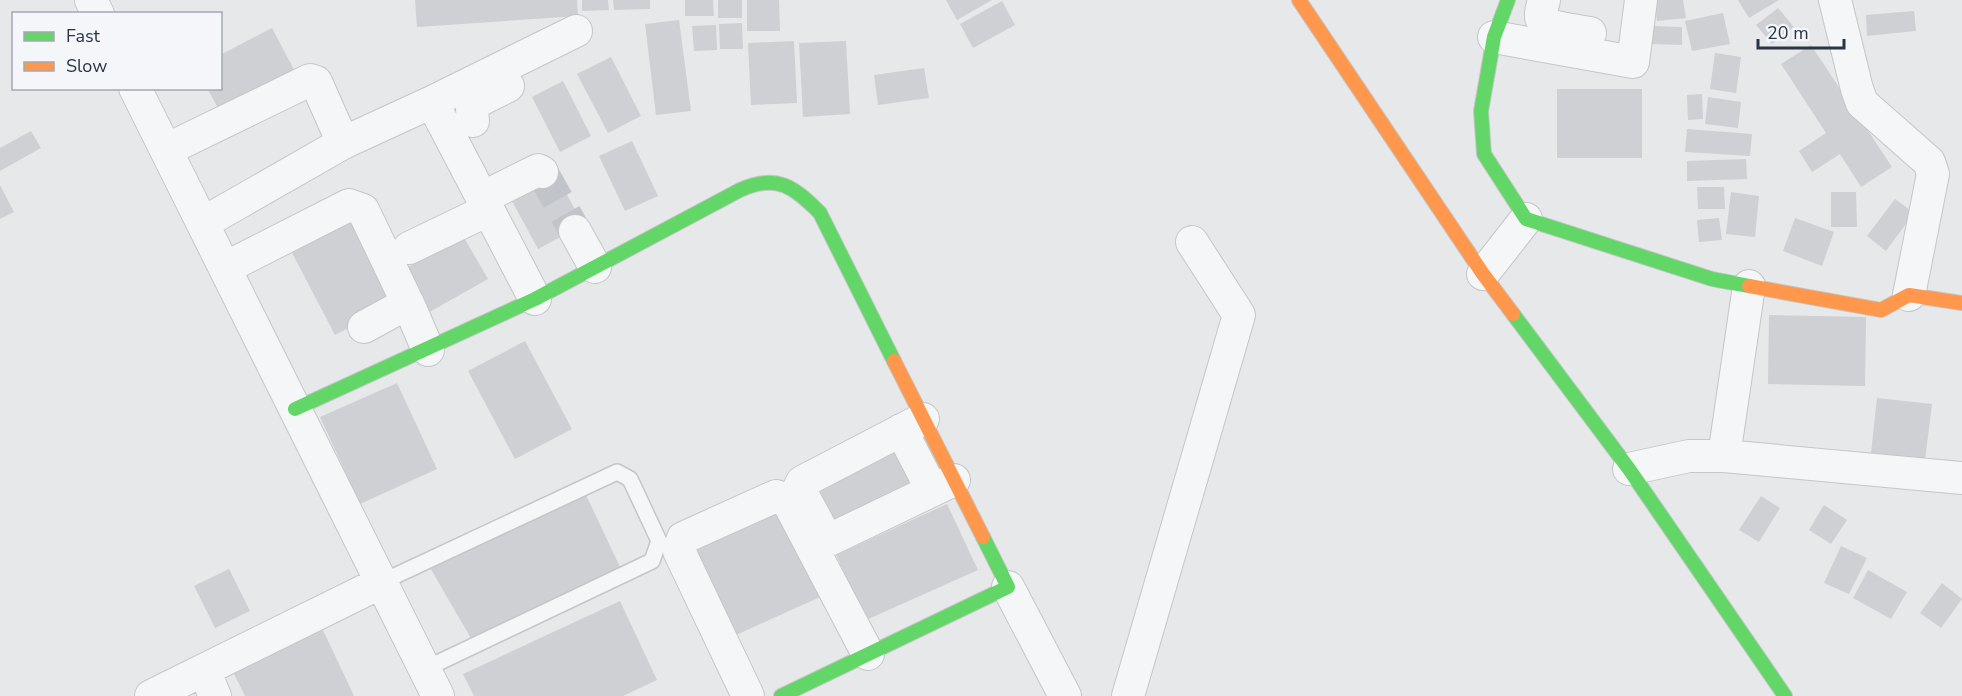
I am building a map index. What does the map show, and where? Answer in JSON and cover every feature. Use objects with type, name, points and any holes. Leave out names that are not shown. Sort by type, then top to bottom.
[{"type":"street","points":[[1299,0],[1483,274],[1629,469],[1785,696]]},
{"type":"street","points":[[1508,0],[1494,37],[1481,111],[1484,154],[1526,219],[1712,279],[1881,310],[1909,295],[1962,303]]},
{"type":"street","points":[[1544,0],[1541,17],[1542,21],[1548,25],[1636,41]]},
{"type":"street","points":[[1494,37],[1633,62],[1641,0]]},
{"type":"street","points":[[1835,0],[1862,103],[1929,162],[1933,174],[1909,295]]},
{"type":"street","points":[[203,223],[343,143],[432,102],[530,64],[579,39]]},
{"type":"street","points":[[473,121],[472,108],[476,102],[530,64]]},
{"type":"street","points":[[166,150],[309,80],[316,82],[343,143]]},
{"type":"street","points":[[136,90],[432,682]]},
{"type":"street","points":[[432,102],[502,215],[535,299]]},
{"type":"street","points":[[409,248],[502,215],[538,170],[542,172]]},
{"type":"street","points":[[296,409],[535,299],[740,190],[762,182],[780,184],[804,196],[820,213],[912,424],[943,485],[1008,587],[1065,696]]},
{"type":"street","points":[[225,268],[349,205],[363,210],[428,350]]},
{"type":"street","points":[[1483,274],[1526,219]]},
{"type":"street","points":[[575,231],[595,267]]},
{"type":"street","points":[[1128,696],[1239,315],[1192,242]]},
{"type":"street","points":[[1724,456],[1749,286]]},
{"type":"street","points":[[364,327],[408,303]]},
{"type":"street","points":[[912,424],[802,482],[799,488],[826,538],[831,539],[943,485]]},
{"type":"street","points":[[1629,469],[1689,456],[1724,456],[1960,470]]},
{"type":"street","points":[[748,696],[679,551],[683,538],[776,496],[787,500],[868,654]]},
{"type":"street","points":[[151,696],[209,683],[382,582]]},
{"type":"street","points":[[782,696],[1008,587]]},
{"type":"lane","points":[[382,582],[617,472],[630,479],[659,541],[652,561],[432,682]]},
{"type":"building","points":[[415,0],[577,0],[578,16],[417,27]]},
{"type":"building","points":[[582,0],[608,0],[609,10],[582,11]]},
{"type":"building","points":[[613,0],[650,0],[650,9],[614,10]]},
{"type":"building","points":[[685,0],[713,0],[714,16],[685,16]]},
{"type":"building","points":[[718,0],[742,0],[742,18],[718,18]]},
{"type":"building","points":[[747,0],[779,0],[780,31],[747,31]]},
{"type":"building","points":[[946,0],[992,0],[957,20]]},
{"type":"building","points":[[1654,0],[1683,0],[1686,18],[1657,21]]},
{"type":"building","points":[[1738,0],[1779,0],[1749,18]]},
{"type":"building","points":[[1002,1],[1015,25],[973,48],[960,24]]},
{"type":"building","points":[[1778,8],[1794,27],[1772,44],[1756,25]]},
{"type":"building","points":[[1914,11],[1916,31],[1867,36],[1866,15]]},
{"type":"building","points":[[1723,13],[1730,44],[1692,51],[1685,21]]},
{"type":"building","points":[[679,20],[691,111],[656,115],[645,24]]},
{"type":"building","points":[[742,23],[743,49],[720,49],[719,24]]},
{"type":"building","points":[[716,25],[717,50],[694,51],[692,26]]},
{"type":"building","points":[[1651,26],[1682,27],[1682,45],[1651,44]]},
{"type":"building","points":[[272,28],[300,81],[225,121],[208,90],[222,90],[222,54]]},
{"type":"building","points":[[794,41],[797,103],[751,105],[748,43]]},
{"type":"building","points":[[846,41],[850,114],[803,117],[799,43]]},
{"type":"building","points":[[1811,45],[1892,167],[1861,187],[1840,154],[1812,172],[1799,151],[1826,133],[1781,64]]},
{"type":"building","points":[[1715,53],[1741,57],[1736,93],[1710,89]]},
{"type":"building","points":[[611,57],[641,116],[608,133],[577,74]]},
{"type":"building","points":[[924,68],[929,98],[878,105],[874,75]]},
{"type":"building","points":[[563,81],[591,136],[560,152],[532,97]]},
{"type":"building","points":[[1557,89],[1642,89],[1642,158],[1557,158]]},
{"type":"building","points":[[1702,94],[1703,119],[1688,120],[1687,95]]},
{"type":"building","points":[[1708,97],[1741,102],[1738,128],[1705,124]]},
{"type":"building","points":[[1687,129],[1752,134],[1750,156],[1685,152]]},
{"type":"building","points":[[31,131],[41,148],[0,171],[0,148]]},
{"type":"building","points":[[632,141],[658,196],[625,211],[599,156]]},
{"type":"building","points":[[1746,159],[1747,179],[1687,181],[1687,161]]},
{"type":"building","points":[[553,168],[583,225],[538,249],[507,192]]},
{"type":"building","points":[[0,185],[14,212],[0,219]]},
{"type":"building","points":[[1697,187],[1724,187],[1725,209],[1698,209]]},
{"type":"building","points":[[1731,192],[1759,196],[1755,237],[1726,234]]},
{"type":"building","points":[[1831,192],[1856,192],[1857,227],[1831,227]]},
{"type":"building","points":[[1895,199],[1914,213],[1886,251],[1867,236]]},
{"type":"building","points":[[358,217],[401,301],[335,335],[289,247]]},
{"type":"building","points":[[1719,218],[1722,240],[1699,242],[1697,220]]},
{"type":"building","points":[[1795,218],[1834,232],[1822,266],[1783,251]]},
{"type":"building","points":[[463,236],[488,279],[426,314],[401,271]]},
{"type":"building","points":[[1769,315],[1866,317],[1865,386],[1768,384]]},
{"type":"building","points":[[525,341],[572,429],[515,459],[468,371]]},
{"type":"building","points":[[397,383],[437,469],[360,504],[320,417]]},
{"type":"building","points":[[1877,398],[1932,404],[1925,460],[1871,453]]},
{"type":"building","points":[[896,437],[923,486],[828,534],[802,486]]},
{"type":"building","points":[[586,495],[621,569],[472,640],[429,566]]},
{"type":"building","points":[[1761,496],[1780,508],[1759,542],[1739,530]]},
{"type":"building","points":[[947,504],[978,570],[866,620],[836,555]]},
{"type":"building","points":[[1824,505],[1847,520],[1831,544],[1809,530]]},
{"type":"building","points":[[781,507],[829,593],[736,635],[696,549]]},
{"type":"building","points":[[1841,546],[1867,558],[1849,594],[1824,583]]},
{"type":"building","points":[[229,569],[250,611],[215,628],[194,586]]},
{"type":"building","points":[[1868,570],[1907,592],[1891,619],[1853,598]]},
{"type":"building","points":[[1942,583],[1962,599],[1941,628],[1920,613]]},
{"type":"building","points":[[620,601],[657,680],[623,696],[474,696],[463,674]]},
{"type":"building","points":[[323,630],[354,696],[245,696],[233,672]]},
{"type":"tunnel","points":[[542,172],[575,231]]},
{"type":"traffic: fast","points":[[1508,0],[1494,37],[1481,111],[1484,154],[1526,219],[1712,279],[1749,286]]},
{"type":"traffic: fast","points":[[295,409],[535,299],[740,190],[764,183],[784,185],[802,196],[820,213],[894,361]]},
{"type":"traffic: fast","points":[[1513,314],[1629,469],[1785,696]]},
{"type":"traffic: fast","points":[[781,696],[1008,587],[983,537]]},
{"type":"traffic: slow","points":[[1299,0],[1483,274],[1513,314]]},
{"type":"traffic: slow","points":[[1749,286],[1881,310],[1909,295],[1962,303]]},
{"type":"traffic: slow","points":[[894,361],[983,537]]}]
